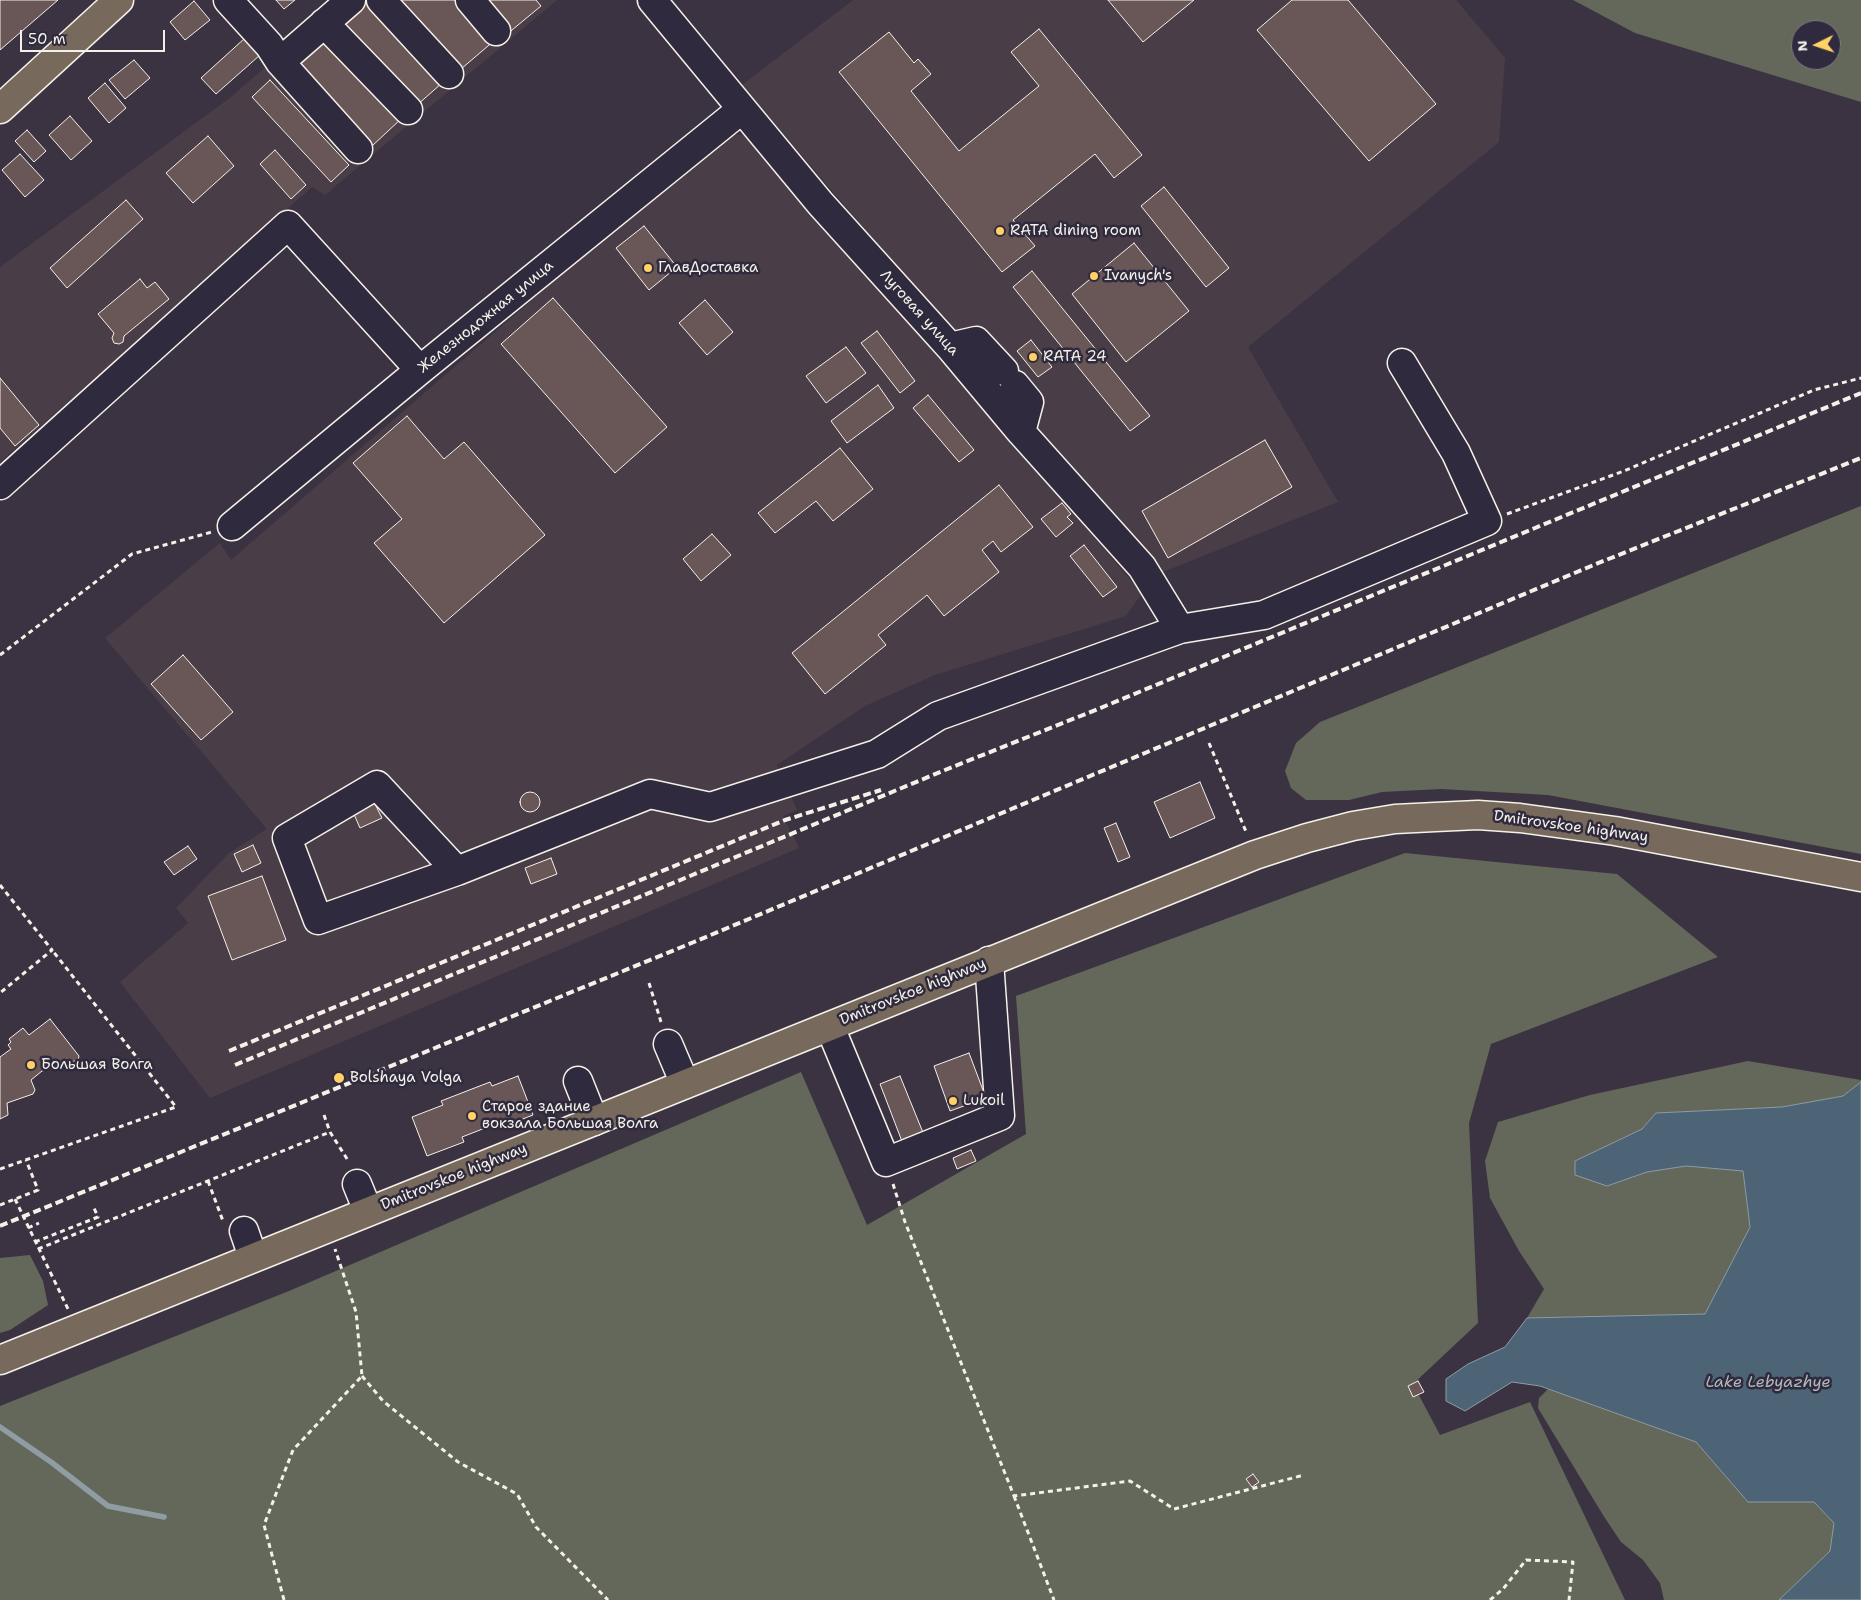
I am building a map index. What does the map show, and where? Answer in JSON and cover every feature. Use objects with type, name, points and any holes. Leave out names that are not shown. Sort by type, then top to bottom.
[{"type":"main road","points":[[0,109],[120,0]]},
{"type":"main road","name":"Dmitrovskoe highway","points":[[0,1360],[1255,855],[1352,826],[1395,819],[1478,815],[1546,821],[1615,831],[1861,877]]},
{"type":"street","points":[[228,0],[269,45],[280,62],[358,150]]},
{"type":"street","points":[[280,62],[351,0]]},
{"type":"street","points":[[382,0],[449,74]]},
{"type":"street","points":[[470,0],[496,31]]},
{"type":"street","name":"Луговая улица","points":[[652,0],[820,203],[950,347],[1021,432],[1142,567],[1180,629]]},
{"type":"street","points":[[324,23],[408,110]]},
{"type":"street","name":"Железнодожная улица","points":[[232,526],[420,370],[742,109]]},
{"type":"street","points":[[0,485],[288,225],[420,370]]},
{"type":"street","points":[[950,347],[976,341],[1009,378],[1029,402],[1021,432]]},
{"type":"street","points":[[457,871],[377,785],[287,838],[318,920],[457,871],[650,794],[710,808],[877,754],[938,716],[1180,629],[1264,615],[1487,521],[1456,453],[1402,363]]},
{"type":"street","points":[[830,1026],[886,1162],[1000,1116],[989,961]]},
{"type":"street","points":[[668,1044],[685,1084]]},
{"type":"street","points":[[578,1081],[594,1121]]},
{"type":"street","points":[[353,1173],[368,1211]]},
{"type":"street","points":[[234,1227],[253,1257]]},
{"type":"path","points":[[1487,521],[1624,471],[1814,390],[1861,378]]},
{"type":"path","points":[[0,655],[132,554],[232,526]]},
{"type":"path","points":[[1209,743],[1255,855]]},
{"type":"path","points":[[0,885],[176,1108],[0,1170]]},
{"type":"path","points":[[0,992],[52,950]]},
{"type":"path","points":[[649,982],[668,1044]]},
{"type":"path","points":[[324,1115],[330,1132],[353,1173]]},
{"type":"path","points":[[38,1248],[330,1132]]},
{"type":"path","points":[[0,1205],[38,1190],[26,1160]]},
{"type":"path","points":[[886,1162],[905,1222],[1054,1600]]},
{"type":"path","points":[[208,1181],[234,1227]]},
{"type":"path","points":[[15,1199],[70,1315]]},
{"type":"path","points":[[35,1242],[98,1216],[94,1208]]},
{"type":"path","points":[[28,1228],[39,1223]]},
{"type":"path","points":[[327,1227],[356,1312],[362,1376],[383,1401],[458,1462],[517,1494],[536,1527],[608,1600]]},
{"type":"path","points":[[284,1600],[264,1525],[294,1450],[362,1376]]},
{"type":"path","points":[[1014,1496],[1130,1481],[1174,1509],[1304,1475]]},
{"type":"path","points":[[1490,1600],[1503,1589],[1526,1560],[1572,1562],[1569,1600]]},
{"type":"shaded area","points":[[343,0],[557,0],[325,195],[312,187],[0,462],[0,267],[231,97]]},
{"type":"shaded area","points":[[853,0],[1456,0],[1505,58],[1499,142],[1248,347],[1338,502],[1158,574],[742,85]]},
{"type":"shaded area","points":[[723,135],[747,135],[1142,593],[1126,616],[935,675],[865,706],[777,765],[797,810],[783,816],[799,848],[210,1098],[120,982],[188,923],[176,908],[229,853],[267,829],[105,638],[220,543],[231,560]]},
{"type":"green space","points":[[1573,0],[1861,0],[1861,102],[1635,33]]},
{"type":"green space","points":[[1861,506],[1861,854],[1548,795],[1441,789],[1382,792],[1349,800],[1306,800],[1291,788],[1285,771],[1296,743],[1320,722]]},
{"type":"green space","points":[[1405,853],[1617,874],[1718,957],[1491,1044],[1469,1123],[1478,1323],[1413,1384],[1440,1435],[1530,1402],[1625,1600],[0,1600],[0,1406],[289,1291],[801,1072],[867,1225],[1026,1134],[1016,996]]},
{"type":"green space","points":[[1748,1061],[1861,1080],[1861,1082],[1843,1096],[1782,1107],[1656,1113],[1642,1129],[1575,1161],[1607,1186],[1647,1172],[1686,1166],[1743,1171],[1750,1227],[1705,1314],[1527,1318],[1544,1289],[1519,1251],[1490,1198],[1485,1161],[1498,1122],[1590,1095]]},
{"type":"green space","points":[[30,1255],[43,1281],[48,1305],[10,1330],[0,1333],[0,1258]]},
{"type":"green space","points":[[1548,1389],[1696,1442],[1748,1502],[1814,1502],[1834,1523],[1830,1551],[1779,1600],[1664,1600],[1660,1583],[1643,1560],[1621,1542],[1538,1408],[1539,1398]]},
{"type":"water","name":"Lake Lebyazhye","points":[[1861,1082],[1861,1600],[1779,1600],[1830,1551],[1834,1523],[1814,1502],[1748,1502],[1696,1442],[1540,1386],[1512,1382],[1465,1411],[1446,1401],[1446,1379],[1468,1364],[1505,1347],[1527,1318],[1705,1314],[1750,1227],[1743,1171],[1686,1166],[1647,1172],[1607,1186],[1575,1175],[1575,1161],[1642,1129],[1656,1113],[1782,1107],[1843,1096]]},
{"type":"building","points":[[0,0],[58,0],[0,50]]},
{"type":"building","points":[[276,0],[295,0],[284,9]]},
{"type":"building","points":[[365,0],[442,83],[416,106],[340,23]]},
{"type":"building","points":[[401,0],[460,0],[495,40],[461,69]]},
{"type":"building","points":[[478,0],[536,0],[541,6],[506,35]]},
{"type":"building","points":[[1108,0],[1194,0],[1143,42]]},
{"type":"building","points":[[1292,0],[1348,0],[1436,104],[1369,161],[1257,30]]},
{"type":"building","points":[[194,1],[210,20],[185,40],[170,22]]},
{"type":"building","points":[[1039,29],[1142,155],[1114,178],[1095,154],[1013,220],[1035,246],[1002,272],[839,72],[889,32],[914,63],[918,59],[931,74],[911,91],[959,151],[1039,86],[1011,52]]},
{"type":"building","points":[[323,33],[402,118],[372,146],[293,61]]},
{"type":"building","points":[[245,38],[260,55],[216,94],[201,78]]},
{"type":"building","points":[[134,60],[150,78],[125,99],[109,80]]},
{"type":"building","points":[[270,80],[349,165],[331,182],[252,97]]},
{"type":"building","points":[[105,83],[126,108],[109,123],[88,98]]},
{"type":"building","points":[[70,116],[92,141],[71,160],[49,135]]},
{"type":"building","points":[[27,130],[46,151],[34,162],[15,141]]},
{"type":"building","points":[[208,136],[234,166],[193,203],[166,173]]},
{"type":"building","points":[[275,150],[306,185],[291,199],[260,164]]},
{"type":"building","points":[[20,154],[44,180],[25,197],[2,170]]},
{"type":"building","points":[[1164,187],[1229,268],[1206,287],[1141,206]]},
{"type":"building","points":[[126,200],[143,219],[67,288],[50,268]]},
{"type":"building","points":[[644,226],[677,267],[649,290],[616,248]]},
{"type":"building","points":[[1134,243],[1189,311],[1126,362],[1072,294]]},
{"type":"building","points":[[1032,271],[1150,416],[1130,431],[1013,287]]},
{"type":"building","points":[[140,279],[147,288],[155,282],[169,299],[124,336],[123,342],[119,344],[114,343],[112,338],[114,333],[98,314]]},
{"type":"building","points":[[553,298],[667,427],[615,473],[501,344]]},
{"type":"building","points":[[705,300],[733,332],[707,355],[679,323]]},
{"type":"building","points":[[877,331],[915,381],[900,393],[861,343]]},
{"type":"building","points":[[1031,340],[1052,367],[1038,377],[1017,351]]},
{"type":"building","points":[[846,347],[866,373],[826,403],[806,376]]},
{"type":"building","points":[[0,378],[39,425],[15,446],[0,428]]},
{"type":"building","points":[[878,385],[894,408],[847,443],[831,421]]},
{"type":"building","points":[[928,395],[974,450],[959,462],[913,408]]},
{"type":"building","points":[[407,416],[444,459],[464,442],[545,535],[444,623],[374,543],[402,519],[353,463]]},
{"type":"building","points":[[1265,440],[1292,487],[1168,558],[1142,511]]},
{"type":"building","points":[[840,448],[873,489],[833,521],[816,501],[775,533],[758,513]]},
{"type":"building","points":[[999,485],[1033,527],[1001,552],[993,541],[982,550],[999,572],[944,616],[927,595],[878,635],[886,645],[825,694],[792,653]]},
{"type":"building","points":[[1062,503],[1071,514],[1067,517],[1073,523],[1056,537],[1041,519]]},
{"type":"building","points":[[712,534],[731,555],[701,581],[683,559]]},
{"type":"building","points":[[1084,545],[1117,587],[1103,597],[1070,556]]},
{"type":"building","points":[[183,655],[233,712],[201,740],[151,684]]},
{"type":"building","points":[[1200,782],[1215,818],[1170,838],[1154,802]]},
{"type":"building","points":[[526,792],[534,792],[540,798],[540,806],[534,812],[526,812],[520,806],[520,798]]},
{"type":"building","points":[[374,802],[382,818],[360,828],[353,812]]},
{"type":"building","points":[[1116,823],[1130,857],[1118,862],[1104,828]]},
{"type":"building","points":[[253,845],[261,863],[242,872],[234,854]]},
{"type":"building","points":[[188,846],[197,859],[174,875],[164,862]]},
{"type":"building","points":[[551,858],[557,874],[531,884],[525,868]]},
{"type":"building","points":[[262,876],[286,940],[232,960],[208,896]]},
{"type":"building","name":"Большая Волга","points":[[50,1019],[79,1056],[78,1060],[42,1071],[31,1080],[35,1090],[33,1094],[7,1103],[8,1115],[0,1119],[0,1057],[11,1049],[8,1045],[11,1042],[9,1039],[23,1028],[29,1035]]},
{"type":"building","points":[[969,1053],[986,1098],[950,1111],[934,1066]]},
{"type":"building","name":"Старое здание вокзала Большая Волга","points":[[518,1076],[533,1115],[500,1128],[498,1123],[462,1137],[464,1142],[427,1156],[412,1117],[443,1105],[441,1101],[490,1082],[492,1086]]},
{"type":"building","points":[[900,1076],[924,1135],[903,1144],[880,1084]]},
{"type":"building","points":[[971,1150],[976,1161],[957,1169],[953,1158]]},
{"type":"building","points":[[1418,1381],[1424,1392],[1413,1397],[1408,1386]]},
{"type":"building","points":[[1253,1474],[1259,1482],[1252,1487],[1246,1479]]},
{"type":"waterway","points":[[0,1427],[51,1462],[108,1506],[164,1517]]},
{"type":"railway","points":[[235,1065],[1861,393]]},
{"type":"railway","points":[[0,1226],[694,942],[1596,564],[1861,458]]},
{"type":"railway","points":[[229,1051],[785,820],[881,790]]},
{"type":"place","name":"RATA dining room","points":[[1000,231]]},
{"type":"place","name":"ГлавДоставка","points":[[648,268]]},
{"type":"place","name":"Ivanych's","points":[[1094,276]]},
{"type":"place","name":"RATA 24","points":[[1033,357]]},
{"type":"place","name":"Большая Волга","points":[[31,1065]]},
{"type":"place","name":"Bolshaya Volga","points":[[339,1078]]},
{"type":"place","name":"Lukoil","points":[[953,1101]]},
{"type":"place","name":"Старое здание вокзала Большая Волга","points":[[472,1116]]}]
